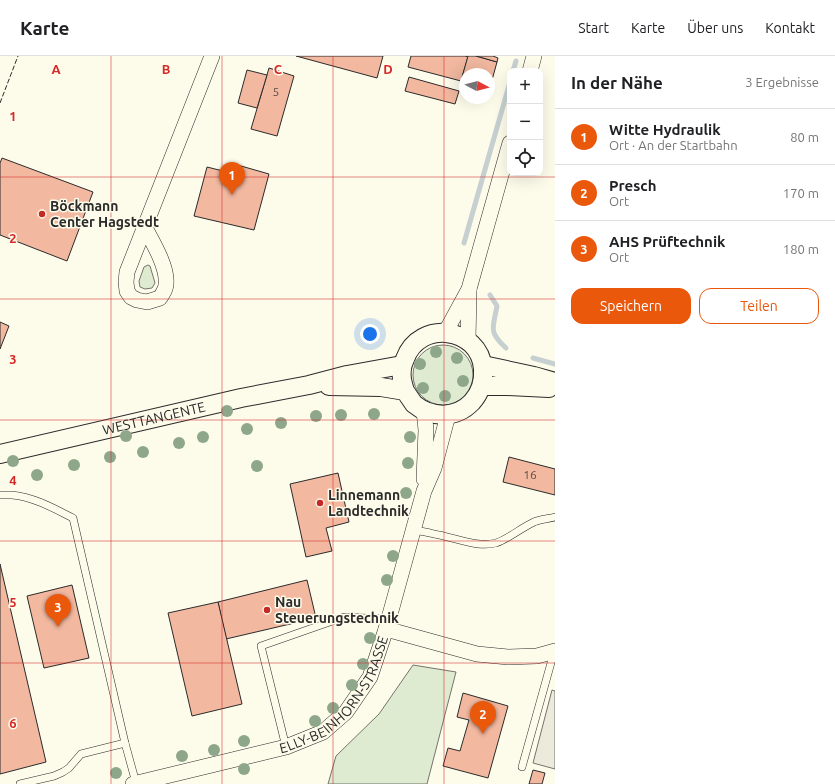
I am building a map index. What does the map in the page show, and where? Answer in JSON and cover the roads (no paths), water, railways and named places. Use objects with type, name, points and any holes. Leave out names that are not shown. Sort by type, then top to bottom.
[{"type":"street","points":[[144,226],[212,56]]},
{"type":"street","points":[[531,68],[534,56]]},
{"type":"street","points":[[445,333],[469,289],[507,154]]},
{"type":"street","points":[[468,341],[469,289]]},
{"type":"street","points":[[445,333],[457,335],[468,341],[480,356],[483,365],[484,376],[482,386],[477,397],[459,412],[448,415],[432,414],[424,411],[413,403],[405,391],[402,378],[402,365],[406,354],[413,345],[423,338],[434,334],[445,333]]},
{"type":"street","name":"WESTTANGENTE","points":[[0,454],[241,398],[309,385],[347,375],[402,365]]},
{"type":"street","points":[[483,365],[555,382]]},
{"type":"street","name":"WESTTANGENTE","points":[[309,385],[381,387],[405,391]]},
{"type":"street","points":[[482,386],[555,388]]},
{"type":"street","name":"ELLY-BEINHORN-STRASSE","points":[[424,411],[426,430],[424,491]]},
{"type":"street","name":"ELLY-BEINHORN-STRASSE","points":[[134,784],[155,781],[286,747],[323,732],[346,712],[370,678],[387,624],[424,491],[434,468],[448,415]]},
{"type":"street","points":[[387,624],[477,654],[508,657],[537,656],[554,651]]},
{"type":"lane","points":[[0,495],[13,495],[45,504],[74,518],[126,743],[134,784]]},
{"type":"lane","points":[[413,530],[486,544],[496,543],[536,521],[555,517]]},
{"type":"lane","points":[[286,747],[261,646],[344,617],[387,624]]},
{"type":"lane","points":[[522,767],[554,651]]},
{"type":"lane","points":[[20,784],[54,776],[63,772],[69,768],[81,754],[126,743]]},
{"type":"waterway","points":[[514,68],[516,61]]},
{"type":"waterway","points":[[464,243],[507,92]]},
{"type":"waterway","points":[[490,295],[497,306],[493,325],[494,333],[496,338],[506,348]]},
{"type":"waterway","points":[[533,358],[555,364]]},
{"type":"place","name":"Witte Hydraulik","points":[[232,195]]},
{"type":"place","name":"Böckmann Center Hagstedt","points":[[42,214]]},
{"type":"place","name":"Linnemann Landtechnik","points":[[320,503]]},
{"type":"place","name":"Nau Steuerungstechnik","points":[[267,610]]},
{"type":"place","name":"AHS Prüftechnik","points":[[58,627]]},
{"type":"place","name":"Presch","points":[[483,734]]}]
